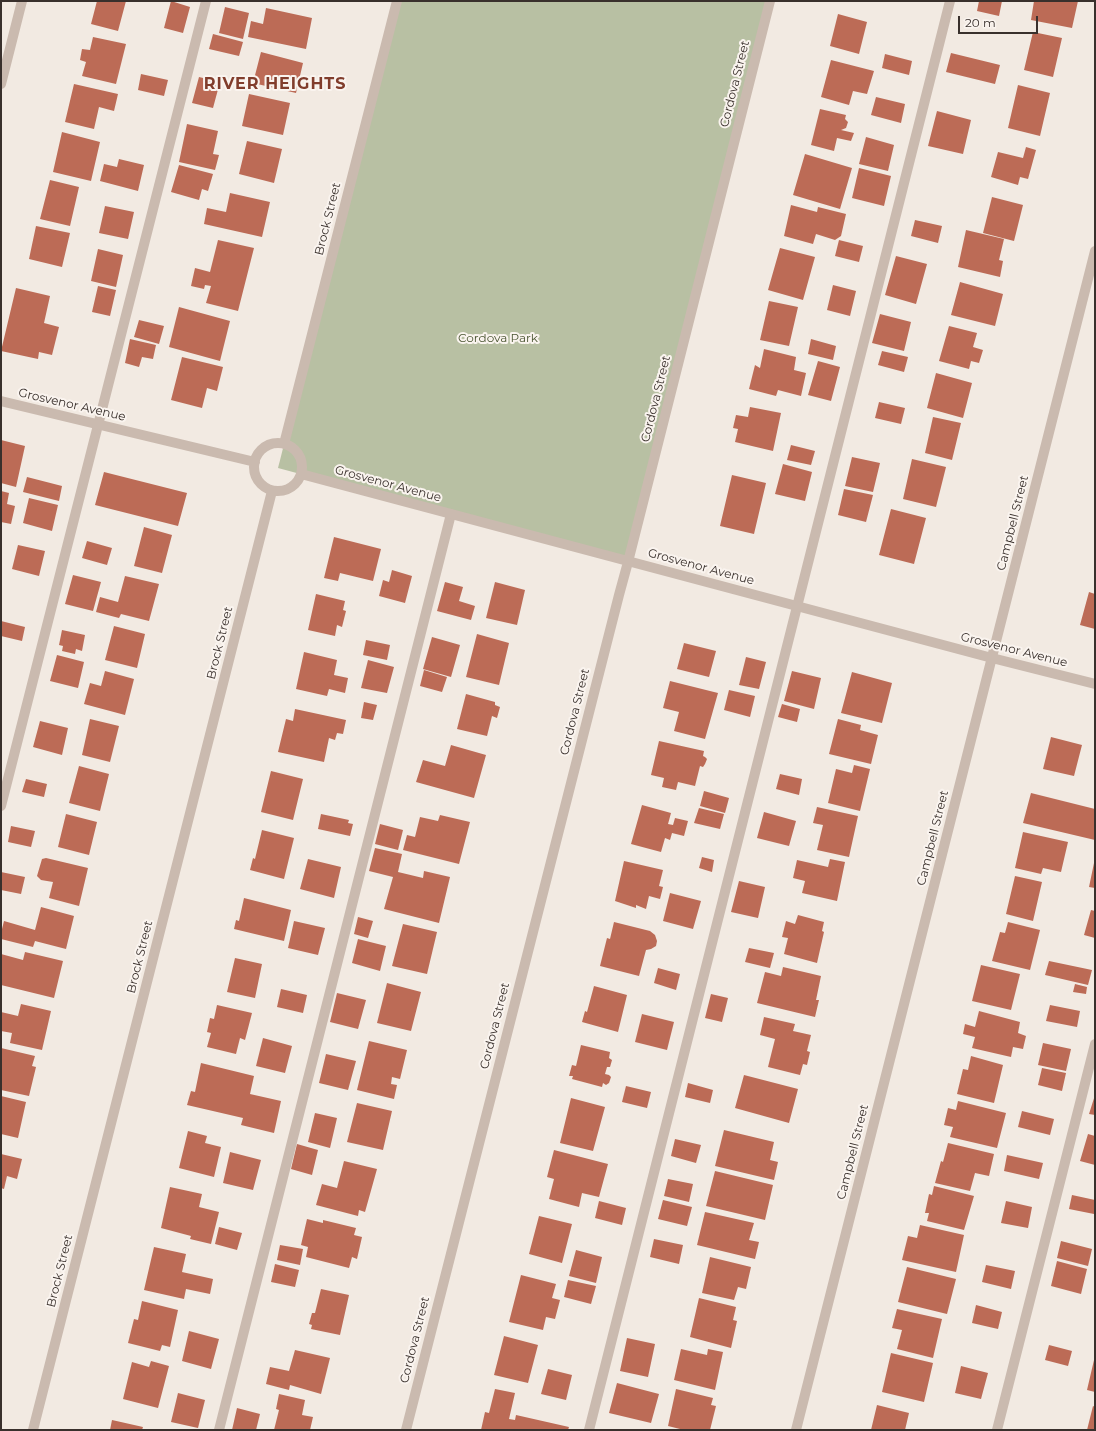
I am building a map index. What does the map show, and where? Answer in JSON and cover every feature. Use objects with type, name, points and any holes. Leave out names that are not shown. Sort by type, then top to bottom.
[{"type":"street","points":[[1,84],[22,1]]},
{"type":"street","points":[[1,806],[206,1]]},
{"type":"street","name":"Brock Street","points":[[284,444],[397,1]]},
{"type":"street","name":"Cordova Street","points":[[406,1430],[770,1]]},
{"type":"street","points":[[589,1430],[950,1]]},
{"type":"street","name":"Campbell Street","points":[[796,1430],[1095,252]]},
{"type":"street","name":"Grosvenor Avenue","points":[[1,401],[254,462]]},
{"type":"street","points":[[276,443],[284,444],[291,447],[300,459],[302,466],[301,474],[293,486],[287,490],[272,490],[265,488],[260,483],[254,469],[254,462],[257,455],[262,449],[269,445],[276,443]]},
{"type":"street","name":"Grosvenor Avenue","points":[[301,474],[628,562],[1095,684]]},
{"type":"street","name":"Brock Street","points":[[34,1430],[272,490]]},
{"type":"street","points":[[219,1430],[451,514]]},
{"type":"street","points":[[996,1430],[1095,1044]]},
{"type":"green space","name":"Cordova Park","points":[[397,1],[770,1],[628,562],[278,468]]},
{"type":"building","points":[[97,1],[126,1],[118,31],[91,24]]},
{"type":"building","points":[[171,1],[190,7],[183,33],[164,28]]},
{"type":"building","points":[[979,1],[1002,1],[999,16],[977,11]]},
{"type":"building","points":[[1034,1],[1078,1],[1072,28],[1031,20]]},
{"type":"building","points":[[225,7],[249,13],[243,39],[219,33]]},
{"type":"building","points":[[266,8],[312,18],[306,49],[248,37],[251,21],[263,24]]},
{"type":"building","points":[[838,14],[867,22],[859,54],[830,46]]},
{"type":"building","points":[[1033,32],[1062,38],[1053,77],[1024,70]]},
{"type":"building","points":[[213,34],[243,42],[239,56],[209,49]]},
{"type":"building","points":[[93,37],[126,44],[116,84],[82,76],[86,62],[80,60],[82,49],[90,50]]},
{"type":"building","points":[[261,52],[303,63],[296,93],[253,83]]},
{"type":"building","points":[[951,53],[1000,65],[995,84],[946,72]]},
{"type":"building","points":[[885,54],[912,61],[909,75],[882,68]]},
{"type":"building","points":[[831,60],[874,71],[867,94],[853,91],[849,105],[821,97]]},
{"type":"building","points":[[141,74],[168,80],[164,96],[138,90]]},
{"type":"building","points":[[199,77],[220,82],[213,108],[192,103]]},
{"type":"building","points":[[74,84],[118,94],[114,111],[99,107],[94,129],[65,122]]},
{"type":"building","points":[[1018,85],[1050,93],[1040,136],[1008,128]]},
{"type":"building","points":[[249,94],[290,103],[283,135],[242,126]]},
{"type":"building","points":[[876,97],[905,104],[901,123],[871,115]]},
{"type":"building","points":[[820,109],[846,115],[845,119],[848,122],[846,128],[841,130],[854,133],[851,141],[837,138],[834,151],[811,145]]},
{"type":"building","points":[[937,111],[971,120],[963,154],[928,146]]},
{"type":"building","points":[[187,124],[218,131],[213,154],[219,155],[215,170],[179,162]]},
{"type":"building","points":[[62,132],[100,142],[91,181],[53,172]]},
{"type":"building","points":[[866,137],[894,145],[888,171],[859,164]]},
{"type":"building","points":[[247,141],[282,149],[274,183],[239,174]]},
{"type":"building","points":[[1026,147],[1036,150],[1028,179],[1020,177],[1018,185],[991,177],[998,152],[1023,158]]},
{"type":"building","points":[[805,154],[852,168],[840,209],[793,195]]},
{"type":"building","points":[[119,159],[144,165],[138,191],[100,181],[104,164],[117,167]]},
{"type":"building","points":[[179,165],[213,174],[208,191],[202,189],[199,200],[171,192]]},
{"type":"building","points":[[859,168],[891,176],[884,206],[852,198]]},
{"type":"building","points":[[50,180],[79,187],[70,226],[40,219]]},
{"type":"building","points":[[230,193],[270,202],[262,237],[204,224],[207,208],[226,212]]},
{"type":"building","points":[[992,197],[1023,205],[1014,241],[983,233]]},
{"type":"building","points":[[791,205],[817,212],[818,207],[846,214],[841,236],[835,240],[816,234],[813,244],[784,236]]},
{"type":"building","points":[[105,206],[134,212],[128,239],[99,233]]},
{"type":"building","points":[[915,220],[942,226],[938,243],[911,236]]},
{"type":"building","points":[[36,226],[70,233],[62,267],[29,259]]},
{"type":"building","points":[[966,230],[1004,239],[999,260],[1003,261],[1000,277],[958,267]]},
{"type":"building","points":[[218,240],[254,248],[238,311],[206,303],[211,286],[205,285],[204,289],[191,286],[195,268],[210,272]]},
{"type":"building","points":[[839,240],[863,246],[859,262],[835,256]]},
{"type":"building","points":[[780,248],[815,257],[803,300],[768,290]]},
{"type":"building","points":[[98,249],[123,255],[116,287],[91,281]]},
{"type":"building","points":[[896,256],[927,264],[916,304],[885,295]]},
{"type":"building","points":[[960,282],[1003,294],[995,326],[951,315]]},
{"type":"building","points":[[833,285],[856,291],[850,316],[827,310]]},
{"type":"building","points":[[98,286],[116,290],[110,316],[92,312]]},
{"type":"building","points":[[16,288],[50,296],[44,323],[59,327],[52,355],[39,352],[38,359],[1,351]]},
{"type":"building","points":[[769,301],[798,307],[789,346],[760,340]]},
{"type":"building","points":[[179,307],[230,321],[220,361],[169,347]]},
{"type":"building","points":[[880,314],[911,322],[904,351],[872,343]]},
{"type":"building","points":[[139,320],[164,326],[159,344],[134,337]]},
{"type":"building","points":[[949,326],[977,333],[973,347],[983,350],[979,363],[971,361],[969,369],[939,361]]},
{"type":"building","points":[[130,339],[156,345],[153,359],[142,357],[139,367],[125,363]]},
{"type":"building","points":[[811,339],[836,346],[833,360],[808,354]]},
{"type":"building","points":[[764,349],[796,357],[794,370],[806,373],[801,396],[778,390],[776,396],[749,389],[755,365],[760,368]]},
{"type":"building","points":[[882,351],[908,357],[904,372],[878,365]]},
{"type":"building","points":[[182,357],[223,367],[217,391],[207,388],[202,408],[171,400]]},
{"type":"building","points":[[818,361],[840,367],[831,401],[808,395]]},
{"type":"building","points":[[936,373],[972,383],[963,418],[927,408]]},
{"type":"building","points":[[879,402],[905,408],[901,424],[875,418]]},
{"type":"building","points":[[750,407],[781,413],[773,451],[735,442],[738,429],[733,428],[736,415],[748,417]]},
{"type":"building","points":[[933,417],[961,423],[952,460],[925,453]]},
{"type":"building","points":[[1,440],[25,446],[16,487],[1,483]]},
{"type":"building","points":[[791,445],[815,451],[811,465],[787,460]]},
{"type":"building","points":[[852,457],[880,463],[873,492],[845,486]]},
{"type":"building","points":[[912,459],[946,467],[936,507],[903,499]]},
{"type":"building","points":[[783,464],[812,472],[805,501],[775,494]]},
{"type":"building","points":[[104,472],[187,493],[178,526],[95,505]]},
{"type":"building","points":[[732,475],[766,483],[754,534],[720,526]]},
{"type":"building","points":[[27,477],[62,486],[59,501],[23,492]]},
{"type":"building","points":[[844,489],[873,495],[866,522],[838,515]]},
{"type":"building","points":[[1,491],[9,493],[7,504],[15,506],[11,524],[1,522]]},
{"type":"building","points":[[29,498],[58,505],[52,531],[23,523]]},
{"type":"building","points":[[891,509],[926,518],[914,564],[879,555]]},
{"type":"building","points":[[144,527],[172,535],[162,573],[134,566]]},
{"type":"building","points":[[334,537],[381,549],[373,581],[340,573],[338,581],[324,578]]},
{"type":"building","points":[[87,541],[112,548],[107,565],[82,558]]},
{"type":"building","points":[[18,545],[45,551],[39,576],[12,569]]},
{"type":"building","points":[[392,570],[412,576],[405,603],[379,596],[383,580],[389,582]]},
{"type":"building","points":[[73,575],[101,582],[93,611],[65,604]]},
{"type":"building","points":[[125,576],[159,584],[149,621],[121,614],[119,618],[96,612],[100,597],[118,602]]},
{"type":"building","points":[[445,582],[463,587],[459,601],[475,606],[471,620],[437,611]]},
{"type":"building","points":[[495,582],[525,590],[517,625],[486,618]]},
{"type":"building","points":[[1089,592],[1095,594],[1095,629],[1080,625]]},
{"type":"building","points":[[316,594],[345,601],[343,610],[346,611],[342,627],[337,625],[335,636],[308,630]]},
{"type":"building","points":[[1,621],[25,627],[22,641],[1,636]]},
{"type":"building","points":[[114,626],[145,634],[137,668],[105,660]]},
{"type":"building","points":[[62,630],[85,635],[82,651],[76,649],[75,654],[62,651],[63,646],[59,645]]},
{"type":"building","points":[[477,634],[509,643],[499,685],[466,677]]},
{"type":"building","points":[[432,637],[460,645],[451,677],[423,669]]},
{"type":"building","points":[[366,640],[390,645],[387,660],[363,655]]},
{"type":"building","points":[[684,643],[716,651],[709,677],[677,669]]},
{"type":"building","points":[[304,652],[337,660],[334,675],[348,678],[345,693],[329,689],[327,696],[296,689]]},
{"type":"building","points":[[57,655],[84,662],[78,688],[50,681]]},
{"type":"building","points":[[746,657],[766,662],[759,689],[739,685]]},
{"type":"building","points":[[368,660],[394,667],[387,693],[361,688]]},
{"type":"building","points":[[424,670],[447,677],[442,692],[420,686]]},
{"type":"building","points":[[105,671],[134,679],[125,715],[84,704],[90,683],[101,686]]},
{"type":"building","points":[[792,671],[821,678],[814,709],[784,701]]},
{"type":"building","points":[[852,672],[892,683],[882,723],[841,713]]},
{"type":"building","points":[[670,681],[718,693],[705,739],[674,731],[679,712],[663,708]]},
{"type":"building","points":[[729,690],[755,696],[750,717],[724,710]]},
{"type":"building","points":[[466,694],[495,702],[495,705],[500,707],[497,718],[492,716],[487,736],[457,729]]},
{"type":"building","points":[[364,702],[377,705],[373,720],[361,718]]},
{"type":"building","points":[[782,704],[800,709],[797,722],[778,717]]},
{"type":"building","points":[[295,709],[346,720],[343,734],[337,733],[335,740],[329,738],[324,762],[278,752],[286,719],[293,721]]},
{"type":"building","points":[[90,719],[119,726],[110,762],[82,755]]},
{"type":"building","points":[[838,719],[861,725],[860,730],[878,735],[871,764],[829,754]]},
{"type":"building","points":[[40,721],[68,728],[62,755],[33,747]]},
{"type":"building","points":[[1051,737],[1082,745],[1074,776],[1043,769]]},
{"type":"building","points":[[659,741],[704,751],[703,756],[707,759],[703,767],[700,766],[695,786],[678,782],[676,790],[662,787],[664,778],[651,775]]},
{"type":"building","points":[[451,745],[486,755],[474,798],[416,782],[423,760],[445,766]]},
{"type":"building","points":[[854,765],[870,769],[860,811],[828,803],[836,769],[852,773]]},
{"type":"building","points":[[79,766],[109,774],[100,811],[69,803]]},
{"type":"building","points":[[271,771],[303,779],[293,820],[261,812]]},
{"type":"building","points":[[780,774],[802,779],[799,795],[776,789]]},
{"type":"building","points":[[26,779],[47,784],[44,797],[22,792]]},
{"type":"building","points":[[704,791],[729,798],[725,813],[700,806]]},
{"type":"building","points":[[1031,793],[1095,809],[1095,840],[1023,823]]},
{"type":"building","points":[[642,805],[671,813],[668,824],[673,825],[675,818],[688,821],[684,836],[672,833],[670,840],[665,838],[661,852],[631,844]]},
{"type":"building","points":[[817,807],[858,816],[849,857],[817,850],[823,825],[813,823]]},
{"type":"building","points":[[699,808],[724,814],[720,829],[694,823]]},
{"type":"building","points":[[764,812],[796,821],[789,846],[757,838]]},
{"type":"building","points":[[66,814],[97,822],[89,855],[58,847]]},
{"type":"building","points":[[321,814],[349,820],[348,823],[353,824],[350,836],[318,829]]},
{"type":"building","points":[[440,815],[470,822],[459,864],[403,850],[407,835],[415,837],[420,817],[438,821]]},
{"type":"building","points":[[380,824],[403,830],[398,850],[375,844]]},
{"type":"building","points":[[11,826],[35,831],[31,847],[8,842]]},
{"type":"building","points":[[262,830],[294,838],[284,879],[250,870],[253,858],[255,859]]},
{"type":"building","points":[[1023,832],[1068,842],[1061,872],[1043,868],[1041,874],[1015,868]]},
{"type":"building","points":[[375,848],[402,854],[398,872],[423,878],[424,871],[450,877],[439,923],[384,909],[393,877],[369,871]]},
{"type":"building","points":[[702,857],[714,860],[712,872],[699,868]]},
{"type":"building","points":[[46,858],[88,868],[79,906],[49,898],[53,882],[41,880],[37,876],[42,859]]},
{"type":"building","points":[[308,859],[341,867],[334,898],[300,889]]},
{"type":"building","points":[[830,859],[845,862],[837,901],[802,893],[805,881],[793,878],[797,860],[828,867]]},
{"type":"building","points":[[624,861],[663,870],[659,886],[663,887],[660,899],[649,896],[646,909],[636,905],[636,908],[615,901]]},
{"type":"building","points":[[1095,863],[1095,888],[1089,887]]},
{"type":"building","points":[[1,872],[25,877],[21,894],[1,890]]},
{"type":"building","points":[[1015,876],[1042,882],[1033,921],[1006,914]]},
{"type":"building","points":[[739,881],[765,887],[758,918],[731,912]]},
{"type":"building","points":[[670,893],[701,901],[693,929],[663,921]]},
{"type":"building","points":[[244,898],[291,910],[284,941],[234,929],[236,920],[239,921]]},
{"type":"building","points":[[41,907],[74,916],[66,949],[35,941],[33,947],[1,939],[4,921],[35,930]]},
{"type":"building","points":[[1091,910],[1095,911],[1095,938],[1084,935]]},
{"type":"building","points":[[798,915],[824,922],[822,931],[824,932],[817,963],[784,954],[788,938],[782,937],[786,921],[795,924]]},
{"type":"building","points":[[358,917],[373,921],[368,938],[354,934]]},
{"type":"building","points":[[294,921],[325,928],[318,955],[288,948]]},
{"type":"building","points":[[614,922],[650,931],[655,935],[657,941],[656,946],[646,950],[639,976],[600,966],[607,938],[610,939]]},
{"type":"building","points":[[1008,922],[1040,930],[1030,970],[992,961],[1000,932],[1005,933]]},
{"type":"building","points":[[403,924],[437,932],[427,974],[392,966]]},
{"type":"building","points":[[358,939],[386,946],[380,971],[352,963]]},
{"type":"building","points":[[749,948],[774,953],[770,968],[745,962]]},
{"type":"building","points":[[25,952],[63,961],[54,998],[1,985],[1,954],[23,960]]},
{"type":"building","points":[[235,958],[262,964],[255,998],[227,992]]},
{"type":"building","points":[[1049,961],[1092,970],[1088,985],[1045,975]]},
{"type":"building","points":[[981,965],[1020,974],[1011,1010],[972,1001]]},
{"type":"building","points":[[783,967],[821,976],[816,1000],[819,1000],[815,1017],[757,1003],[765,972],[781,976]]},
{"type":"building","points":[[658,968],[680,974],[676,990],[654,983]]},
{"type":"building","points":[[387,983],[421,992],[411,1031],[377,1023]]},
{"type":"building","points":[[1075,984],[1087,987],[1086,994],[1073,992]]},
{"type":"building","points":[[594,986],[627,995],[618,1032],[582,1022],[585,1011],[587,1012]]},
{"type":"building","points":[[281,989],[307,995],[303,1013],[277,1007]]},
{"type":"building","points":[[337,993],[366,1000],[358,1029],[330,1022]]},
{"type":"building","points":[[711,994],[728,998],[722,1022],[705,1018]]},
{"type":"building","points":[[21,1004],[51,1011],[42,1050],[10,1043],[12,1033],[1,1031],[1,1012],[18,1016]]},
{"type":"building","points":[[217,1005],[252,1013],[245,1040],[240,1038],[236,1054],[207,1047],[211,1033],[207,1032],[210,1018],[214,1019]]},
{"type":"building","points":[[1050,1005],[1080,1011],[1077,1027],[1046,1021]]},
{"type":"building","points":[[979,1011],[1020,1022],[1018,1033],[1026,1036],[1023,1049],[1013,1047],[1011,1057],[972,1048],[975,1037],[963,1034],[965,1024],[975,1027]]},
{"type":"building","points":[[642,1014],[674,1022],[667,1050],[635,1042]]},
{"type":"building","points":[[764,1017],[795,1024],[793,1031],[811,1035],[807,1051],[810,1052],[807,1065],[803,1064],[800,1075],[768,1067],[775,1039],[760,1035]]},
{"type":"building","points":[[263,1038],[292,1046],[285,1073],[256,1066]]},
{"type":"building","points":[[369,1041],[407,1050],[400,1079],[392,1077],[391,1084],[397,1085],[394,1099],[357,1090]]},
{"type":"building","points":[[1043,1043],[1071,1049],[1066,1071],[1038,1065]]},
{"type":"building","points":[[581,1045],[610,1052],[609,1058],[612,1060],[610,1067],[607,1067],[605,1074],[611,1077],[609,1083],[606,1085],[603,1083],[602,1087],[572,1079],[573,1076],[569,1076],[572,1065],[576,1066]]},
{"type":"building","points":[[1,1048],[35,1056],[32,1066],[36,1067],[29,1096],[1,1090]]},
{"type":"building","points":[[326,1054],[356,1061],[348,1090],[319,1083]]},
{"type":"building","points":[[971,1056],[1003,1065],[994,1103],[957,1094],[963,1069],[968,1070]]},
{"type":"building","points":[[201,1063],[254,1076],[250,1094],[281,1101],[274,1133],[241,1125],[243,1118],[187,1105],[191,1091],[195,1092]]},
{"type":"building","points":[[1042,1068],[1066,1073],[1062,1091],[1038,1085]]},
{"type":"building","points":[[744,1075],[798,1089],[789,1123],[735,1108]]},
{"type":"building","points":[[688,1083],[713,1090],[710,1103],[685,1097]]},
{"type":"building","points":[[626,1086],[651,1092],[647,1108],[622,1102]]},
{"type":"building","points":[[1095,1095],[1095,1115],[1089,1114]]},
{"type":"building","points":[[1,1096],[26,1102],[18,1138],[1,1134]]},
{"type":"building","points":[[571,1098],[605,1107],[593,1151],[560,1143]]},
{"type":"building","points":[[958,1101],[1006,1113],[997,1148],[950,1137],[953,1127],[944,1125],[948,1108],[956,1110]]},
{"type":"building","points":[[357,1103],[392,1111],[383,1150],[347,1142]]},
{"type":"building","points":[[1022,1111],[1054,1119],[1050,1135],[1018,1127]]},
{"type":"building","points":[[315,1113],[337,1118],[330,1148],[308,1142]]},
{"type":"building","points":[[724,1130],[774,1142],[770,1160],[778,1162],[774,1180],[715,1166]]},
{"type":"building","points":[[188,1131],[207,1136],[205,1143],[221,1147],[214,1177],[179,1168]]},
{"type":"building","points":[[1088,1134],[1095,1136],[1095,1165],[1080,1161]]},
{"type":"building","points":[[675,1139],[701,1145],[696,1163],[671,1156]]},
{"type":"building","points":[[948,1143],[994,1154],[989,1176],[975,1173],[970,1191],[935,1183]]},
{"type":"building","points":[[297,1144],[318,1150],[312,1175],[291,1169]]},
{"type":"building","points":[[554,1150],[608,1164],[599,1197],[582,1193],[579,1207],[549,1199],[554,1179],[547,1177]]},
{"type":"building","points":[[230,1152],[261,1160],[253,1190],[223,1183]]},
{"type":"building","points":[[1,1154],[22,1159],[17,1179],[7,1176],[4,1189],[1,1188]]},
{"type":"building","points":[[1007,1155],[1043,1163],[1039,1179],[1004,1171]]},
{"type":"building","points":[[344,1161],[377,1169],[365,1212],[359,1210],[358,1216],[316,1205],[322,1184],[337,1188]]},
{"type":"building","points":[[715,1171],[773,1185],[765,1220],[706,1206]]},
{"type":"building","points":[[668,1179],[693,1184],[689,1202],[664,1196]]},
{"type":"building","points":[[934,1186],[974,1196],[964,1230],[927,1221],[929,1213],[925,1213],[929,1194],[932,1195]]},
{"type":"building","points":[[170,1187],[202,1194],[199,1207],[219,1212],[211,1244],[190,1239],[191,1236],[161,1228]]},
{"type":"building","points":[[1072,1195],[1095,1200],[1094,1214],[1069,1209]]},
{"type":"building","points":[[663,1200],[692,1207],[687,1226],[658,1219]]},
{"type":"building","points":[[599,1201],[626,1208],[622,1225],[595,1218]]},
{"type":"building","points":[[1006,1201],[1032,1207],[1028,1228],[1001,1223]]},
{"type":"building","points":[[705,1212],[754,1223],[749,1240],[759,1242],[755,1259],[697,1245]]},
{"type":"building","points":[[539,1216],[572,1224],[562,1263],[529,1254]]},
{"type":"building","points":[[307,1219],[323,1223],[323,1220],[356,1228],[354,1235],[362,1237],[357,1259],[352,1257],[349,1268],[306,1257],[308,1247],[301,1245]]},
{"type":"building","points":[[920,1225],[964,1235],[956,1272],[902,1260],[908,1236],[917,1238]]},
{"type":"building","points":[[219,1227],[242,1233],[237,1250],[215,1244]]},
{"type":"building","points":[[654,1239],[683,1245],[679,1264],[650,1257]]},
{"type":"building","points":[[1061,1241],[1092,1249],[1088,1266],[1057,1258]]},
{"type":"building","points":[[280,1245],[303,1249],[300,1265],[277,1260]]},
{"type":"building","points":[[154,1247],[186,1254],[182,1272],[213,1279],[210,1294],[186,1289],[184,1299],[144,1290]]},
{"type":"building","points":[[576,1250],[602,1257],[596,1283],[569,1276]]},
{"type":"building","points":[[710,1257],[751,1267],[746,1289],[738,1287],[734,1300],[702,1293]]},
{"type":"building","points":[[1057,1261],[1087,1269],[1081,1294],[1051,1286]]},
{"type":"building","points":[[275,1264],[299,1270],[295,1287],[271,1282]]},
{"type":"building","points":[[986,1265],[1015,1271],[1011,1289],[982,1282]]},
{"type":"building","points":[[907,1267],[956,1279],[947,1314],[898,1302]]},
{"type":"building","points":[[521,1275],[556,1284],[552,1298],[560,1300],[555,1319],[546,1317],[543,1330],[509,1322]]},
{"type":"building","points":[[568,1280],[596,1286],[591,1304],[564,1297]]},
{"type":"building","points":[[321,1289],[349,1295],[340,1335],[311,1329],[312,1325],[309,1324],[312,1313],[315,1313]]},
{"type":"building","points":[[699,1298],[736,1307],[733,1320],[737,1321],[731,1348],[690,1337]]},
{"type":"building","points":[[142,1301],[178,1310],[170,1347],[162,1345],[160,1351],[128,1343],[134,1319],[138,1320]]},
{"type":"building","points":[[976,1305],[1002,1312],[998,1329],[972,1323]]},
{"type":"building","points":[[897,1309],[942,1319],[933,1358],[897,1349],[902,1330],[892,1328]]},
{"type":"building","points":[[189,1331],[219,1339],[211,1369],[182,1361]]},
{"type":"building","points":[[504,1336],[538,1345],[528,1383],[494,1375]]},
{"type":"building","points":[[627,1338],[655,1344],[648,1377],[620,1371]]},
{"type":"building","points":[[1049,1345],[1072,1351],[1068,1366],[1045,1360]]},
{"type":"building","points":[[681,1349],[707,1355],[708,1349],[723,1352],[715,1390],[674,1380]]},
{"type":"building","points":[[295,1350],[330,1358],[321,1394],[290,1385],[289,1390],[266,1384],[270,1367],[289,1371]]},
{"type":"building","points":[[891,1353],[933,1363],[924,1402],[882,1392]]},
{"type":"building","points":[[1095,1360],[1095,1392],[1087,1390]]},
{"type":"building","points":[[151,1361],[169,1366],[158,1408],[123,1399],[132,1362],[149,1367]]},
{"type":"building","points":[[961,1366],[988,1373],[981,1399],[955,1393]]},
{"type":"building","points":[[548,1369],[572,1375],[566,1400],[541,1394]]},
{"type":"building","points":[[617,1383],[659,1394],[651,1423],[609,1413]]},
{"type":"building","points":[[495,1389],[515,1393],[509,1419],[515,1420],[516,1415],[569,1427],[568,1430],[481,1430],[485,1412],[489,1413]]},
{"type":"building","points":[[676,1389],[713,1398],[711,1405],[716,1406],[710,1430],[684,1430],[668,1426]]},
{"type":"building","points":[[178,1393],[205,1400],[198,1428],[171,1422]]},
{"type":"building","points":[[279,1394],[305,1400],[302,1415],[313,1417],[310,1430],[274,1430],[279,1410],[276,1409]]},
{"type":"building","points":[[877,1405],[909,1413],[905,1430],[871,1430]]},
{"type":"building","points":[[1093,1406],[1095,1407],[1095,1430],[1087,1430]]},
{"type":"building","points":[[237,1408],[260,1414],[256,1430],[232,1430]]},
{"type":"building","points":[[112,1420],[143,1427],[142,1430],[110,1430]]},
{"type":"district","name":"RIVER HEIGHTS","points":[[275,84]]}]
